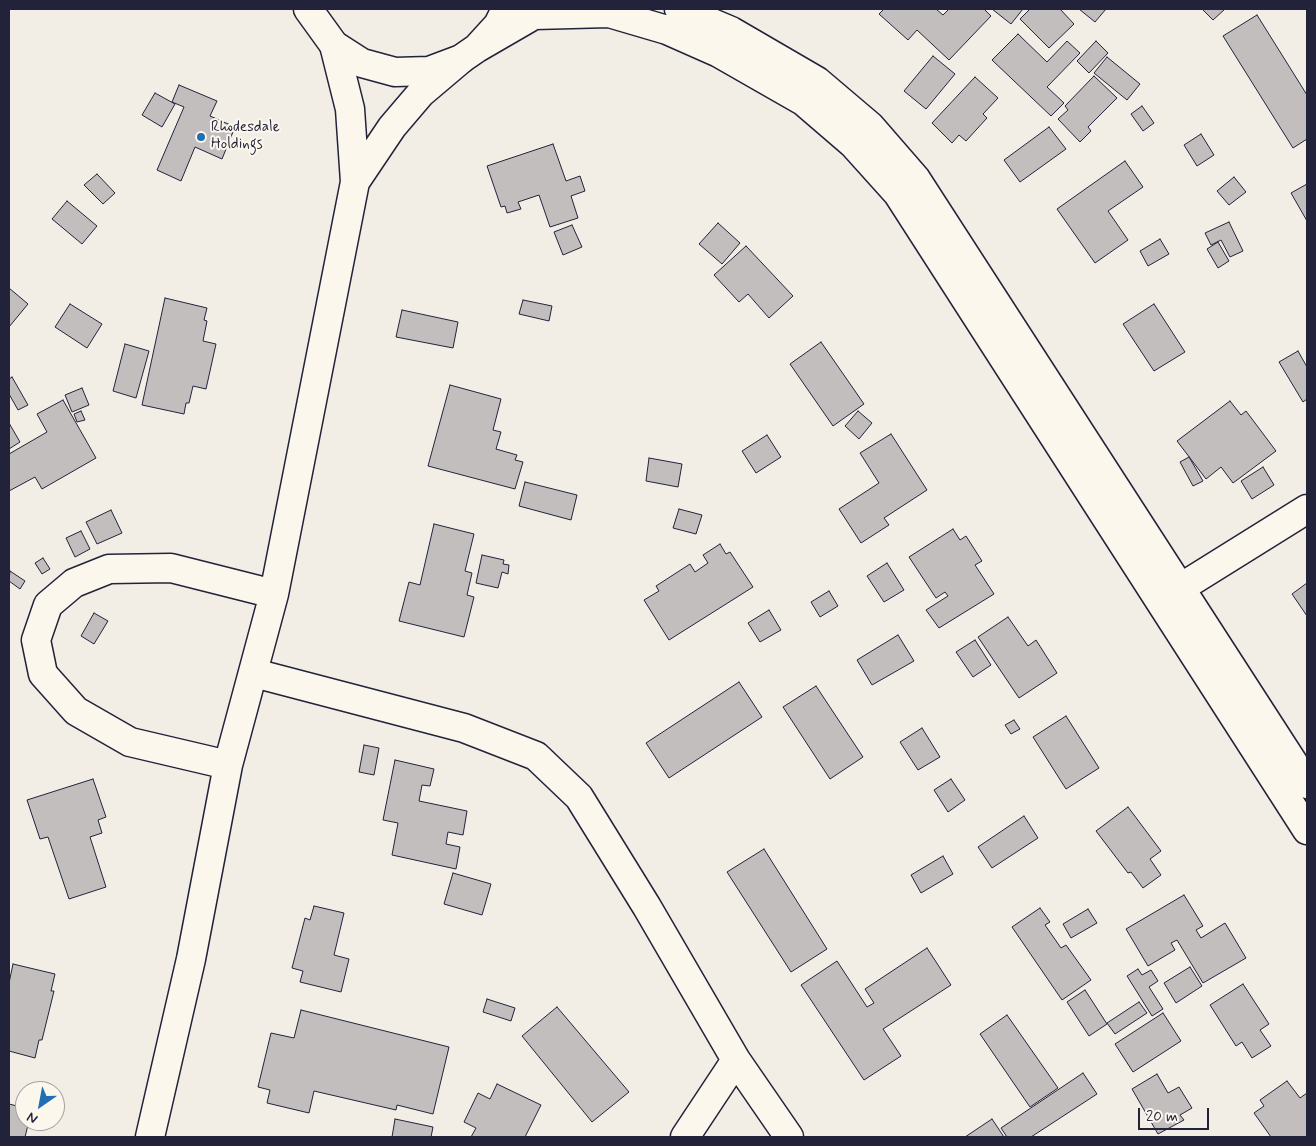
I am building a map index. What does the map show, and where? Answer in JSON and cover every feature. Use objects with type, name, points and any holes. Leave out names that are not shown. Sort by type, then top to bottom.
[{"type":"main road","points":[[355,182],[392,127],[415,100],[469,54],[498,25],[506,9]]},
{"type":"main road","points":[[679,9],[731,31],[817,81],[870,126],[916,179],[1171,593],[1307,830]]},
{"type":"main road","points":[[307,11],[334,45],[362,63],[395,72],[429,71],[469,54],[534,15],[609,13],[668,30],[720,53],[803,101],[853,144],[898,194],[1171,593],[1307,784]]},
{"type":"main road","points":[[150,1137],[191,959],[228,764],[274,594],[355,182],[350,109],[334,45]]},
{"type":"main road","points":[[1171,593],[1307,509]]},
{"type":"main road","points":[[228,764],[130,742],[76,711],[43,674],[36,640],[48,605],[74,584],[109,569],[171,568],[274,594]]},
{"type":"main road","points":[[254,673],[464,728],[536,756],[579,797],[647,907],[736,1060],[789,1137]]},
{"type":"main road","points":[[685,1137],[736,1060]]},
{"type":"building","points":[[884,9],[936,9],[943,15],[949,9],[984,9],[991,16],[949,60],[917,30],[908,40],[879,14]]},
{"type":"building","points":[[992,9],[1023,9],[1011,24]]},
{"type":"building","points":[[1030,9],[1060,9],[1074,24],[1049,48],[1020,19]]},
{"type":"building","points":[[1079,9],[1106,9],[1095,22]]},
{"type":"building","points":[[1202,9],[1225,9],[1213,20]]},
{"type":"building","points":[[1257,15],[1307,95],[1307,139],[1293,148],[1223,36]]},
{"type":"building","points":[[1018,34],[1047,62],[1067,41],[1080,53],[1047,87],[1064,103],[1051,116],[992,60]]},
{"type":"building","points":[[1096,41],[1108,53],[1089,73],[1077,61]]},
{"type":"building","points":[[933,56],[955,74],[926,109],[904,91]]},
{"type":"building","points":[[1107,57],[1140,84],[1127,100],[1094,73]]},
{"type":"building","points":[[1094,76],[1117,98],[1088,127],[1091,131],[1080,142],[1058,119],[1068,110],[1065,106]]},
{"type":"building","points":[[975,77],[998,98],[983,114],[987,118],[966,141],[959,135],[952,143],[932,123]]},
{"type":"building","name":"Rhodesdale Holdings","points":[[179,85],[217,101],[210,116],[235,127],[222,159],[195,147],[181,181],[157,170],[184,107],[172,102]]},
{"type":"building","points":[[155,93],[175,104],[162,127],[142,115]]},
{"type":"building","points":[[1142,106],[1154,123],[1143,131],[1131,114]]},
{"type":"building","points":[[1049,127],[1066,149],[1020,182],[1004,160]]},
{"type":"building","points":[[1201,134],[1214,155],[1197,166],[1184,145]]},
{"type":"building","points":[[553,144],[566,181],[580,176],[585,191],[571,196],[578,218],[550,227],[539,195],[518,202],[521,209],[507,213],[505,206],[501,207],[487,166]]},
{"type":"building","points":[[1125,161],[1143,187],[1108,211],[1128,240],[1095,263],[1057,209]]},
{"type":"building","points":[[97,174],[115,193],[103,204],[84,185]]},
{"type":"building","points":[[1234,177],[1246,192],[1229,205],[1217,191]]},
{"type":"building","points":[[1307,184],[1307,221],[1291,193]]},
{"type":"building","points":[[67,201],[97,226],[82,244],[52,219]]},
{"type":"building","points":[[1229,222],[1243,251],[1230,257],[1221,240],[1211,245],[1205,233]]},
{"type":"building","points":[[718,223],[740,243],[722,264],[699,244]]},
{"type":"building","points":[[572,225],[582,247],[563,255],[554,232]]},
{"type":"building","points":[[1160,239],[1169,254],[1148,266],[1140,251]]},
{"type":"building","points":[[1218,242],[1229,261],[1218,268],[1207,249]]},
{"type":"building","points":[[746,246],[793,296],[769,318],[748,294],[739,302],[714,275]]},
{"type":"building","points":[[9,288],[28,304],[9,327]]},
{"type":"building","points":[[165,298],[207,308],[204,320],[207,321],[203,341],[216,344],[206,389],[193,386],[184,414],[142,405]]},
{"type":"building","points":[[523,300],[552,306],[549,321],[519,314]]},
{"type":"building","points":[[70,304],[102,324],[87,348],[55,327]]},
{"type":"building","points":[[1154,304],[1185,352],[1154,371],[1123,324]]},
{"type":"building","points":[[402,310],[458,322],[453,348],[396,337]]},
{"type":"building","points":[[821,342],[864,404],[833,426],[790,364]]},
{"type":"building","points":[[125,344],[149,351],[136,398],[113,391]]},
{"type":"building","points":[[1298,351],[1307,367],[1307,399],[1303,402],[1279,362]]},
{"type":"building","points":[[12,377],[28,405],[18,410],[9,394],[9,379]]},
{"type":"building","points":[[450,385],[501,399],[493,430],[501,432],[496,449],[517,455],[515,460],[523,462],[515,489],[428,466]]},
{"type":"building","points":[[82,388],[89,405],[72,412],[65,395]]},
{"type":"building","points":[[63,400],[96,458],[42,489],[35,477],[9,491],[9,454],[47,432],[37,414]]},
{"type":"building","points":[[1230,401],[1241,415],[1246,411],[1276,451],[1233,483],[1221,467],[1206,479],[1177,441]]},
{"type":"building","points":[[81,411],[85,420],[77,422],[74,414]]},
{"type":"building","points":[[858,411],[872,423],[859,439],[845,426]]},
{"type":"building","points":[[9,423],[20,442],[9,449]]},
{"type":"building","points":[[891,434],[927,490],[884,518],[889,525],[861,543],[839,509],[879,483],[860,453]]},
{"type":"building","points":[[767,435],[781,457],[756,473],[742,451]]},
{"type":"building","points":[[1189,457],[1203,481],[1193,486],[1180,462]]},
{"type":"building","points":[[649,458],[682,464],[678,487],[646,481]]},
{"type":"building","points":[[1263,467],[1274,485],[1252,499],[1241,481]]},
{"type":"building","points":[[525,482],[577,495],[571,520],[519,506]]},
{"type":"building","points":[[679,509],[702,515],[696,534],[673,528]]},
{"type":"building","points":[[111,510],[122,533],[97,544],[86,522]]},
{"type":"building","points":[[434,524],[474,534],[465,571],[472,573],[467,595],[474,597],[464,637],[399,621],[409,582],[420,585]]},
{"type":"building","points":[[953,529],[960,540],[966,536],[982,561],[975,565],[994,594],[939,628],[926,610],[948,596],[945,592],[936,598],[909,557]]},
{"type":"building","points":[[81,531],[90,549],[75,557],[66,538]]},
{"type":"building","points":[[720,544],[726,554],[730,552],[753,587],[669,640],[644,600],[659,591],[656,586],[690,564],[695,572],[708,563],[703,555]]},
{"type":"building","points":[[482,555],[504,560],[503,564],[509,565],[508,574],[502,572],[498,588],[476,583]]},
{"type":"building","points":[[43,558],[50,569],[42,574],[35,563]]},
{"type":"building","points":[[887,563],[904,590],[884,602],[867,576]]},
{"type":"building","points":[[10,571],[25,581],[20,589],[9,581]]},
{"type":"building","points":[[1307,583],[1307,616],[1292,594]]},
{"type":"building","points":[[829,591],[838,606],[820,617],[811,602]]},
{"type":"building","points":[[769,610],[781,630],[760,642],[748,623]]},
{"type":"building","points":[[94,613],[108,621],[94,644],[81,636]]},
{"type":"building","points":[[1008,617],[1028,646],[1036,640],[1057,673],[1019,698],[978,637]]},
{"type":"building","points":[[898,635],[914,661],[872,685],[857,660]]},
{"type":"building","points":[[975,640],[991,665],[973,677],[956,652]]},
{"type":"building","points":[[739,682],[762,717],[669,778],[646,743]]},
{"type":"building","points":[[816,686],[863,757],[830,779],[783,707]]},
{"type":"building","points":[[1066,716],[1099,768],[1066,789],[1033,737]]},
{"type":"building","points":[[1014,720],[1020,729],[1011,734],[1005,725]]},
{"type":"building","points":[[922,728],[940,757],[918,770],[900,742]]},
{"type":"building","points":[[364,745],[379,748],[374,775],[359,772]]},
{"type":"building","points":[[395,760],[434,769],[430,786],[422,785],[419,801],[467,811],[463,835],[448,832],[446,844],[460,847],[456,869],[392,855],[398,823],[383,820]]},
{"type":"building","points":[[93,779],[106,817],[98,820],[102,833],[90,837],[106,887],[69,899],[48,837],[40,839],[27,800]]},
{"type":"building","points":[[951,779],[965,800],[948,812],[934,790]]},
{"type":"building","points":[[1128,807],[1161,851],[1150,859],[1161,875],[1143,888],[1131,872],[1128,873],[1096,831]]},
{"type":"building","points":[[1024,816],[1038,838],[992,868],[978,847]]},
{"type":"building","points":[[764,849],[827,949],[791,972],[727,872]]},
{"type":"building","points":[[943,856],[953,874],[921,893],[911,875]]},
{"type":"building","points":[[453,873],[491,884],[482,915],[444,904]]},
{"type":"building","points":[[1184,895],[1203,926],[1196,930],[1201,938],[1225,923],[1246,958],[1203,983],[1177,940],[1171,943],[1175,950],[1148,966],[1126,929]]},
{"type":"building","points":[[314,906],[344,913],[334,955],[349,959],[341,992],[300,982],[303,971],[292,968],[305,918],[310,920]]},
{"type":"building","points":[[1040,908],[1050,922],[1045,925],[1061,948],[1066,945],[1091,980],[1062,1000],[1012,927]]},
{"type":"building","points":[[1088,909],[1097,923],[1071,938],[1063,924]]},
{"type":"building","points":[[927,948],[951,985],[883,1029],[901,1056],[864,1080],[801,985],[837,961],[867,1007],[874,1003],[865,989]]},
{"type":"building","points":[[13,964],[55,974],[51,991],[54,991],[42,1040],[39,1040],[35,1058],[9,1051],[9,983]]},
{"type":"building","points":[[1190,967],[1202,986],[1176,1003],[1164,983]]},
{"type":"building","points":[[1138,969],[1142,975],[1151,970],[1158,981],[1149,987],[1163,1009],[1152,1016],[1127,976]]},
{"type":"building","points":[[1243,984],[1269,1024],[1260,1030],[1271,1046],[1252,1058],[1242,1042],[1236,1046],[1210,1005]]},
{"type":"building","points":[[1085,990],[1107,1024],[1089,1036],[1067,1002]]},
{"type":"building","points":[[487,999],[515,1008],[511,1021],[483,1012]]},
{"type":"building","points":[[1139,1002],[1147,1013],[1115,1034],[1107,1023]]},
{"type":"building","points":[[557,1007],[629,1092],[592,1122],[522,1036]]},
{"type":"building","points":[[301,1010],[449,1047],[433,1114],[397,1105],[396,1110],[314,1091],[309,1113],[267,1103],[270,1090],[258,1087],[271,1033],[294,1038]]},
{"type":"building","points":[[1163,1013],[1181,1041],[1133,1072],[1115,1044]]},
{"type":"building","points":[[1007,1015],[1058,1088],[1030,1107],[980,1034]]},
{"type":"building","points":[[1083,1073],[1097,1094],[1031,1137],[1007,1137],[1001,1128]]},
{"type":"building","points":[[1157,1074],[1168,1093],[1179,1087],[1192,1108],[1180,1115],[1184,1120],[1158,1134],[1132,1089]]},
{"type":"building","points":[[1287,1081],[1300,1098],[1307,1093],[1307,1137],[1271,1137],[1254,1113],[1264,1106],[1260,1100]]},
{"type":"building","points":[[497,1084],[541,1105],[525,1137],[471,1137],[476,1128],[464,1122],[478,1093],[490,1099]]},
{"type":"building","points":[[9,1104],[15,1106],[15,1131],[26,1131],[25,1137],[9,1137]]},
{"type":"building","points":[[395,1119],[433,1127],[431,1137],[392,1137]]},
{"type":"building","points":[[992,1119],[1004,1137],[965,1137]]},
{"type":"place","name":"Rhodesdale Holdings","points":[[201,137]]}]
